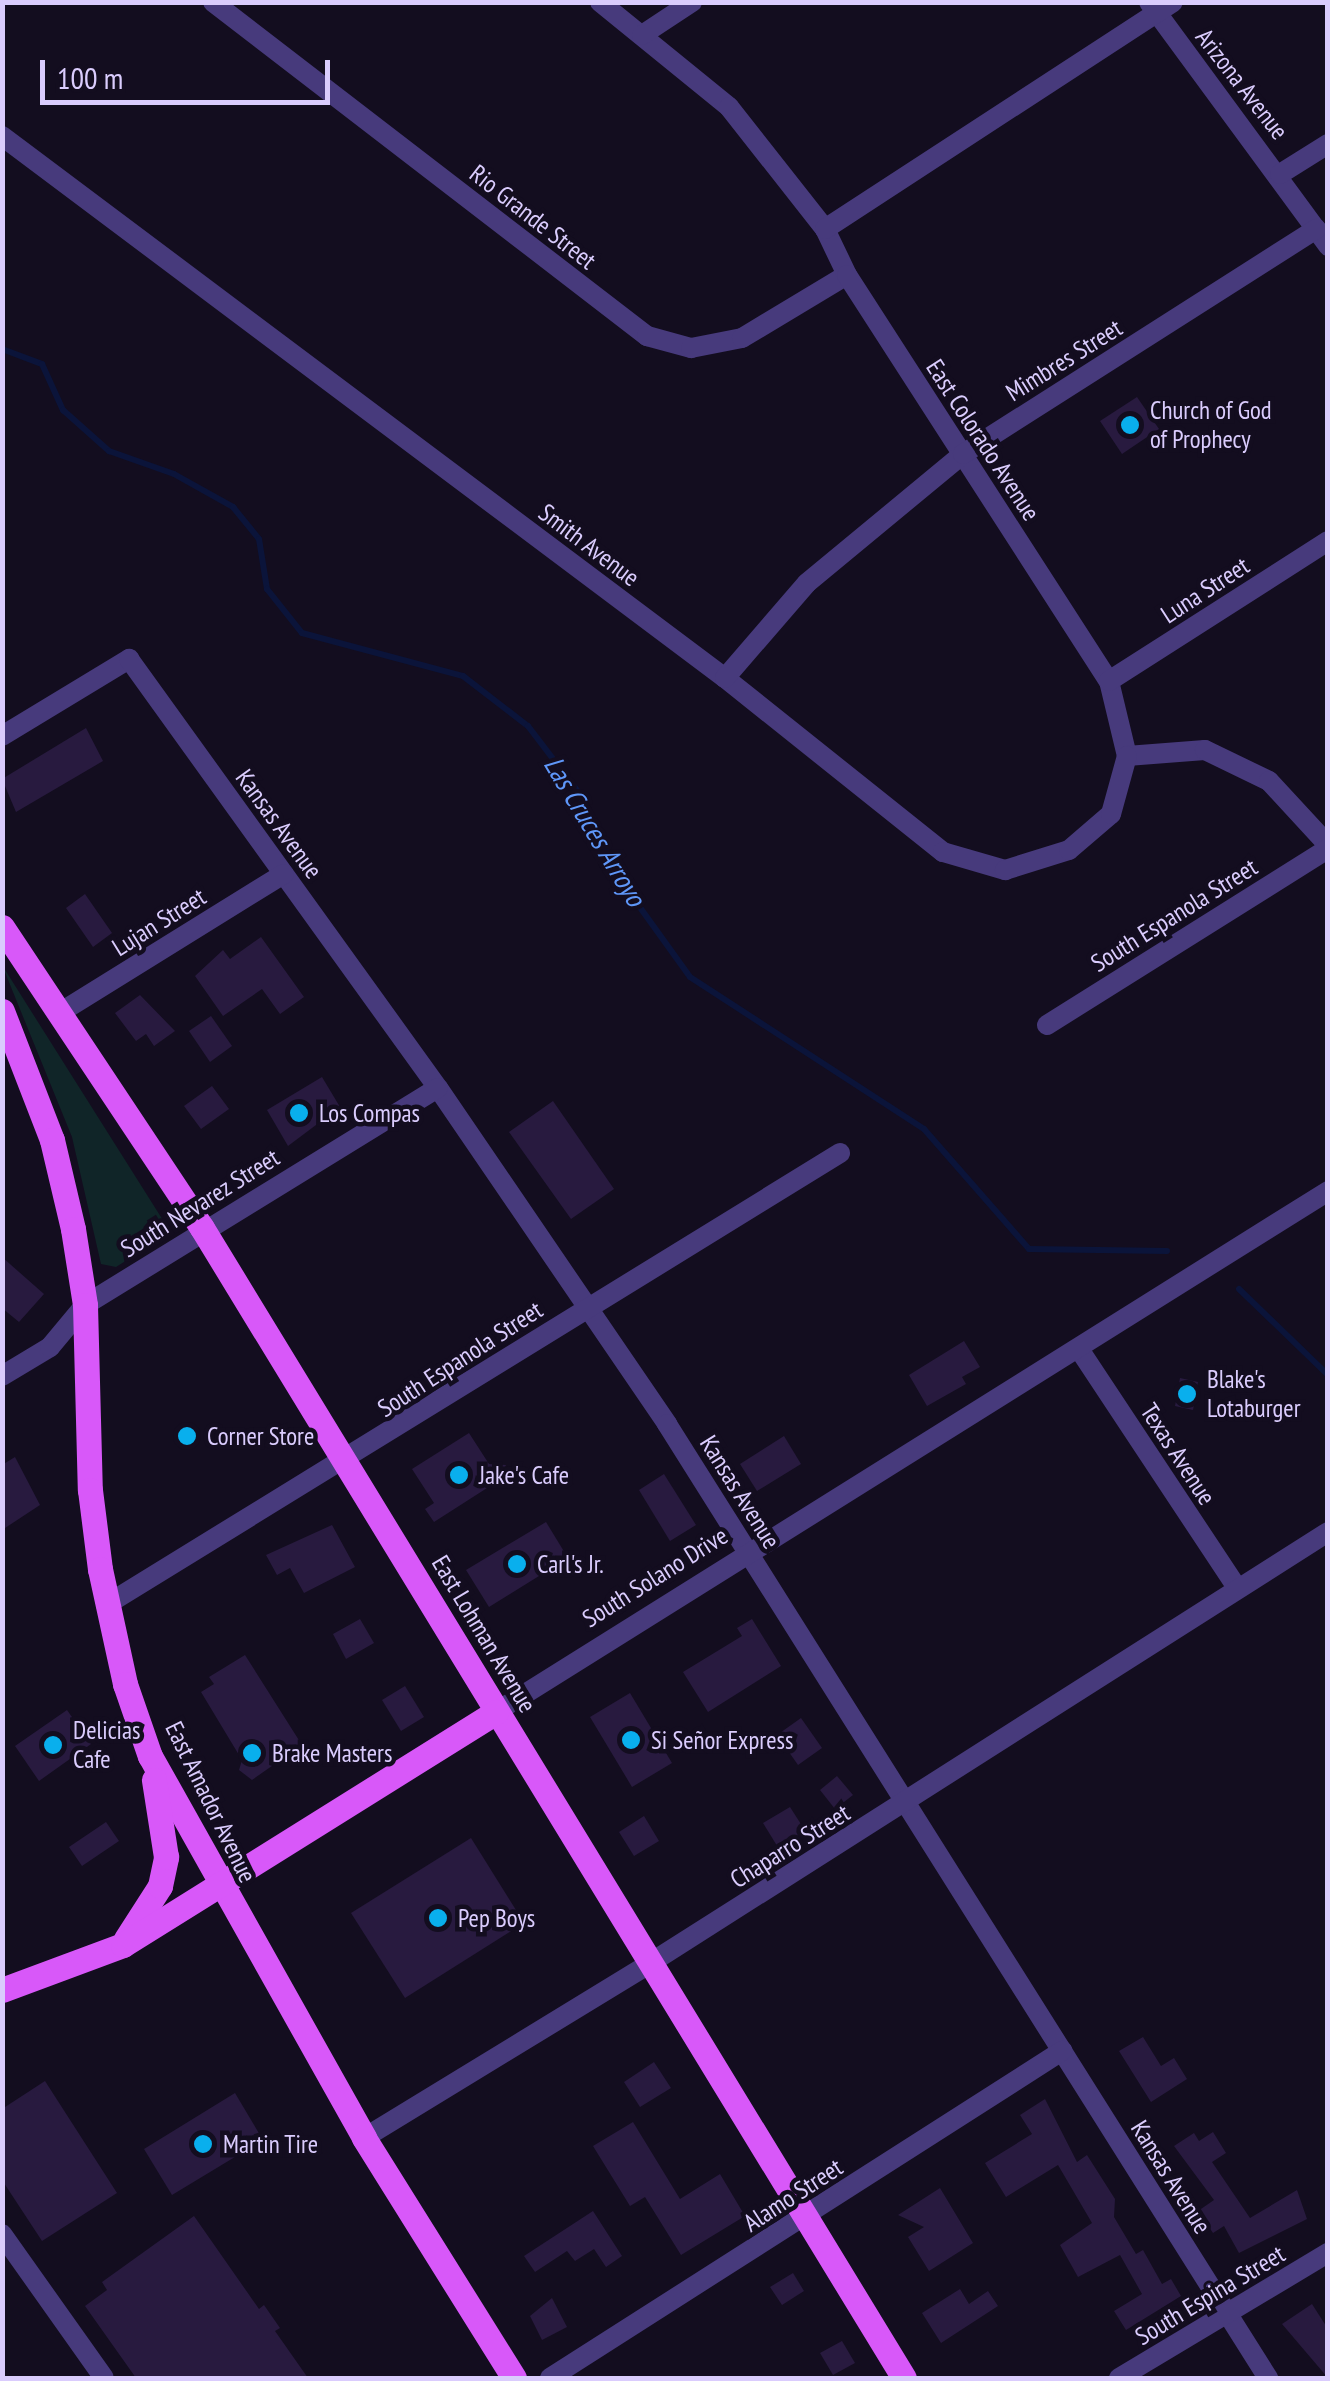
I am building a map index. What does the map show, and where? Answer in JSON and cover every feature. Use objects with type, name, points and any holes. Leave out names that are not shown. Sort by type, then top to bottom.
[{"type":"main road","name":"East Lohman Avenue","points":[[2,926],[202,1228],[904,2378]]},
{"type":"main road","name":"East Amador Avenue","points":[[2,1011],[56,1152],[85,1304],[90,1490],[106,1605],[150,1756],[219,1888],[364,2138],[514,2378]]},
{"type":"main road","name":"South Solano Drive","points":[[2,1990],[122,1945],[496,1712]]},
{"type":"main road","points":[[122,1945],[160,1886],[166,1856],[150,1756]]},
{"type":"street","name":"Rio Grande Street","points":[[213,2],[646,336],[690,348],[742,338],[847,275]]},
{"type":"street","name":"East Colorado Avenue","points":[[600,2],[729,107],[825,229],[847,275],[1109,681],[1127,756]]},
{"type":"street","points":[[642,35],[692,2]]},
{"type":"street","points":[[825,229],[1160,6]]},
{"type":"street","name":"Arizona Avenue","points":[[1160,6],[1322,238]]},
{"type":"street","name":"Smith Avenue","points":[[2,136],[724,678],[944,852],[1005,870],[1069,850],[1111,814],[1127,756]]},
{"type":"street","points":[[1280,174],[1328,144]]},
{"type":"street","name":"Mimbres Street","points":[[724,678],[807,583],[963,454],[1322,238]]},
{"type":"street","name":"Luna Street","points":[[1109,681],[1328,540]]},
{"type":"street","name":"Kansas Avenue","points":[[2,736],[129,659],[438,1088],[589,1306],[749,1553],[1268,2378]]},
{"type":"street","points":[[1127,756],[1205,750],[1269,782],[1328,847]]},
{"type":"street","name":"South Espanola Street","points":[[1047,1024],[1328,847]]},
{"type":"street","name":"Lujan Street","points":[[62,1012],[284,874]]},
{"type":"street","name":"South Nevarez Street","points":[[2,1376],[50,1347],[85,1304],[202,1228],[438,1088]]},
{"type":"street","name":"South Espanola Street","points":[[106,1605],[344,1462],[840,1152]]},
{"type":"street","name":"South Solano Drive","points":[[496,1712],[1328,1191]]},
{"type":"street","name":"Texas Avenue","points":[[1079,1349],[1236,1586]]},
{"type":"street","name":"Chaparro Street","points":[[364,2138],[906,1803],[1236,1586],[1328,1532]]},
{"type":"street","name":"Alamo Street","points":[[550,2378],[1062,2051]]},
{"type":"street","points":[[2,2234],[9,2259],[104,2378]]},
{"type":"street","name":"South Espina Street","points":[[1119,2378],[1328,2253]]},
{"type":"green space","points":[[2,965],[166,1225],[162,1238],[116,1267],[101,1264],[72,1137]]},
{"type":"building","name":"Church of God of Prophecy","points":[[1137,397],[1159,429],[1122,454],[1100,421]]},
{"type":"building","points":[[86,728],[103,761],[16,812],[2,779]]},
{"type":"building","points":[[85,894],[112,933],[93,947],[66,908]]},
{"type":"building","points":[[261,937],[304,997],[280,1014],[262,989],[223,1016],[195,976],[223,950],[230,959]]},
{"type":"building","points":[[140,995],[175,1031],[154,1046],[146,1034],[136,1041],[115,1013]]},
{"type":"building","points":[[211,1016],[232,1046],[210,1062],[189,1031]]},
{"type":"building","name":"Los Compas","points":[[322,1077],[340,1107],[288,1146],[267,1110]]},
{"type":"building","points":[[212,1086],[229,1109],[201,1129],[184,1106]]},
{"type":"building","points":[[553,1101],[614,1189],[571,1219],[509,1132]]},
{"type":"building","points":[[2,1257],[44,1294],[19,1322],[2,1308]]},
{"type":"building","points":[[964,1341],[980,1367],[962,1377],[966,1384],[927,1406],[909,1375]]},
{"type":"building","name":"Blake's Lotaburger","points":[[1180,1378],[1198,1382],[1193,1410],[1175,1406]]},
{"type":"building","name":"Jake's Cafe","points":[[469,1433],[489,1464],[506,1465],[498,1481],[434,1522],[425,1509],[434,1503],[412,1469]]},
{"type":"building","points":[[784,1436],[801,1464],[757,1491],[740,1464]]},
{"type":"building","points":[[15,1457],[40,1505],[2,1530],[2,1465]]},
{"type":"building","points":[[664,1474],[696,1525],[670,1541],[639,1490]]},
{"type":"building","name":"Carl's Jr.","points":[[546,1522],[568,1558],[489,1607],[466,1570]]},
{"type":"building","points":[[332,1525],[355,1567],[304,1593],[290,1568],[277,1575],[266,1555]]},
{"type":"building","points":[[360,1619],[374,1643],[346,1659],[333,1634]]},
{"type":"building","points":[[752,1619],[781,1666],[708,1712],[683,1672],[742,1636],[737,1628]]},
{"type":"building","points":[[245,1655],[302,1745],[252,1780],[239,1770],[242,1760],[201,1692],[214,1684],[209,1677]]},
{"type":"building","points":[[405,1686],[424,1717],[401,1731],[382,1700]]},
{"type":"building","name":"Si Señor Express","points":[[630,1693],[672,1763],[632,1787],[590,1717]]},
{"type":"building","name":"Delicias Cafe","points":[[67,1710],[91,1744],[39,1781],[15,1746]]},
{"type":"building","points":[[801,1718],[822,1748],[798,1765],[777,1735]]},
{"type":"building","points":[[837,1776],[853,1795],[835,1809],[820,1790]]},
{"type":"building","points":[[790,1807],[806,1832],[779,1849],[763,1823]]},
{"type":"building","points":[[644,1816],[659,1841],[634,1856],[619,1832]]},
{"type":"building","points":[[106,1822],[119,1841],[82,1866],[69,1847]]},
{"type":"building","name":"Pep Boys","points":[[471,1838],[524,1923],[405,1998],[351,1913]]},
{"type":"building","points":[[1143,2037],[1161,2066],[1174,2058],[1187,2079],[1151,2102],[1119,2051]]},
{"type":"building","points":[[654,2062],[671,2088],[640,2107],[624,2082]]},
{"type":"building","points":[[45,2081],[117,2193],[42,2241],[2,2180],[2,2109]]},
{"type":"building","name":"Martin Tire","points":[[235,2093],[263,2140],[172,2195],[144,2149]]},
{"type":"building","points":[[1045,2099],[1077,2162],[1087,2155],[1115,2199],[1114,2217],[1136,2254],[1143,2250],[1162,2284],[1171,2279],[1181,2296],[1126,2330],[1114,2311],[1142,2294],[1120,2255],[1078,2277],[1060,2245],[1092,2223],[1058,2165],[1006,2197],[985,2163],[1032,2134],[1020,2115]]},
{"type":"building","points":[[633,2122],[680,2199],[720,2174],[745,2216],[681,2255],[645,2197],[630,2206],[593,2146]]},
{"type":"building","points":[[1213,2132],[1226,2153],[1212,2162],[1250,2218],[1297,2190],[1307,2219],[1239,2253],[1224,2226],[1213,2233],[1198,2211],[1214,2200],[1174,2146],[1194,2133],[1199,2141]]},
{"type":"building","points":[[940,2188],[973,2243],[929,2271],[908,2237],[924,2227],[898,2215]]},
{"type":"building","points":[[593,2211],[622,2256],[606,2267],[594,2249],[575,2261],[567,2251],[535,2272],[524,2256]]},
{"type":"building","points":[[194,2216],[259,2309],[264,2305],[280,2328],[275,2331],[308,2378],[136,2378],[85,2306],[107,2290],[102,2282]]},
{"type":"building","points":[[793,2273],[804,2291],[782,2305],[770,2287]]},
{"type":"building","points":[[960,2289],[969,2304],[988,2291],[998,2306],[941,2343],[922,2313]]},
{"type":"building","points":[[552,2298],[567,2327],[542,2340],[530,2316]]},
{"type":"building","points":[[1312,2304],[1328,2329],[1328,2378],[1282,2324]]},
{"type":"building","points":[[842,2341],[855,2363],[833,2375],[820,2353]]},
{"type":"waterway","name":"Las Cruces Arroyo","points":[[2,349],[42,364],[63,410],[109,451],[174,474],[233,507],[259,539],[267,589],[302,633],[463,676],[528,726],[579,793],[621,881],[690,977],[924,1129],[1029,1249],[1167,1251]]},
{"type":"waterway","name":"Las Cruces Arroyo","points":[[1239,1289],[1328,1375]]},
{"type":"place","name":"Church of God of Prophecy","points":[[1130,425]]},
{"type":"place","name":"Los Compas","points":[[299,1113]]},
{"type":"place","name":"Blake's Lotaburger","points":[[1187,1394]]},
{"type":"place","name":"Corner Store","points":[[187,1436]]},
{"type":"place","name":"Jake's Cafe","points":[[459,1475]]},
{"type":"place","name":"Carl's Jr.","points":[[517,1564]]},
{"type":"place","name":"Si Señor Express","points":[[631,1740]]},
{"type":"place","name":"Delicias Cafe","points":[[53,1745]]},
{"type":"place","name":"Brake Masters","points":[[252,1753]]},
{"type":"place","name":"Pep Boys","points":[[438,1918]]},
{"type":"place","name":"Martin Tire","points":[[203,2144]]}]
